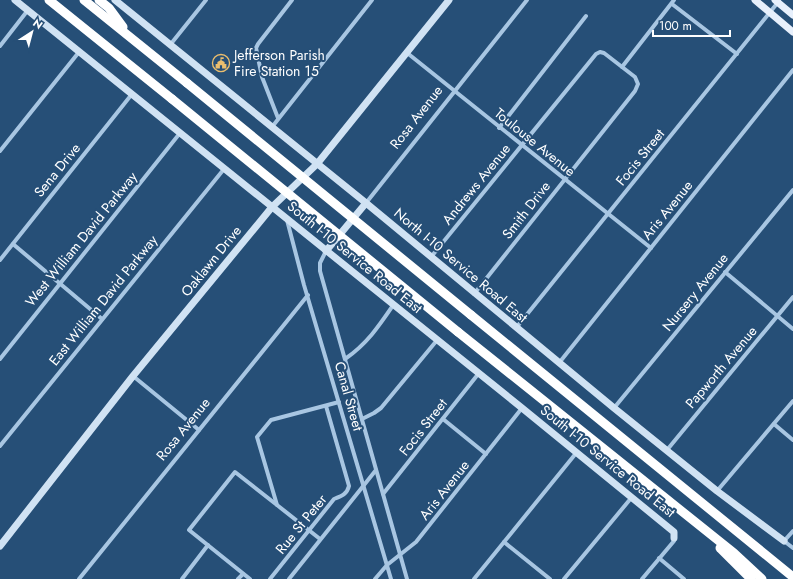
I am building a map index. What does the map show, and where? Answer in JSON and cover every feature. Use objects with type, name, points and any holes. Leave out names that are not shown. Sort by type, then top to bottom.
[{"type":"highway","points":[[49,0],[734,554],[762,579]]},
{"type":"highway","points":[[84,0],[793,577]]},
{"type":"highway","points":[[100,0],[109,8],[133,39]]},
{"type":"highway","points":[[701,528],[751,579]]},
{"type":"main road","points":[[755,0],[793,32]]},
{"type":"main road","points":[[778,1],[793,15]]},
{"type":"street","name":"South I-10 Service Road East","points":[[15,0],[577,452],[674,532],[674,538]]},
{"type":"street","points":[[170,45],[206,0]]},
{"type":"street","points":[[278,118],[262,77],[256,46],[292,0]]},
{"type":"street","points":[[271,127],[372,0]]},
{"type":"street","name":"Oaklawn Drive","points":[[0,546],[133,376],[272,207],[317,164],[449,0]]},
{"type":"street","name":"Rosa Avenue","points":[[326,251],[527,0]]},
{"type":"street","name":"North I-10 Service Road East","points":[[118,1],[271,127],[366,202],[474,294],[614,408],[717,491],[793,548]]},
{"type":"street","name":"Focis Street","points":[[516,328],[609,214],[778,1]]},
{"type":"street","points":[[622,67],[673,2],[737,54]]},
{"type":"street","points":[[0,46],[28,10]]},
{"type":"street","points":[[500,128],[586,16]]},
{"type":"street","points":[[0,151],[79,52]]},
{"type":"street","name":"Toulouse Avenue","points":[[406,52],[564,180],[651,248]]},
{"type":"street","name":"Andrews Avenue","points":[[431,257],[596,54],[600,52],[604,53],[622,67]]},
{"type":"street","name":"Smith Drive","points":[[474,294],[635,91],[638,84],[635,77],[622,67]]},
{"type":"street","name":"Aris Avenue","points":[[559,363],[793,70]]},
{"type":"street","name":"Sena Drive","points":[[0,260],[132,94]]},
{"type":"street","name":"West William David Parkway","points":[[0,359],[180,133]]},
{"type":"street","name":"East William David Parkway","points":[[0,446],[224,169]]},
{"type":"street","name":"Nursery Avenue","points":[[614,408],[793,190]]},
{"type":"street","name":"Canal Street","points":[[287,220],[391,579]]},
{"type":"street","points":[[13,244],[102,319]]},
{"type":"street","name":"Canal Street","points":[[326,251],[320,263],[320,270],[407,579]]},
{"type":"street","points":[[725,272],[793,329]]},
{"type":"street","name":"Rosa Avenue","points":[[79,579],[308,295]]},
{"type":"street","name":"Papworth Avenue","points":[[667,450],[793,297]]},
{"type":"street","points":[[345,359],[358,350],[370,337],[394,304]]},
{"type":"street","points":[[362,419],[381,408],[438,339]]},
{"type":"street","name":"Focis Street","points":[[383,494],[479,373]]},
{"type":"street","points":[[133,376],[200,430]]},
{"type":"street","points":[[717,491],[793,401]]},
{"type":"street","points":[[277,505],[257,437],[271,420],[339,402]]},
{"type":"street","name":"Rue St Peter","points":[[270,579],[334,499],[346,494],[349,486],[326,406]]},
{"type":"street","name":"Aris Avenue","points":[[375,579],[387,565],[416,542],[522,408]]},
{"type":"street","points":[[443,419],[486,454]]},
{"type":"street","points":[[774,424],[793,440]]},
{"type":"street","points":[[474,579],[577,452]]},
{"type":"street","points":[[289,579],[376,470]]},
{"type":"street","points":[[250,579],[189,530],[235,472],[320,539]]},
{"type":"street","points":[[564,579],[632,497]]},
{"type":"street","points":[[784,541],[793,531]]},
{"type":"street","points":[[642,579],[674,541],[674,538]]},
{"type":"street","points":[[504,542],[550,579]]},
{"type":"street","points":[[182,579],[208,545]]},
{"type":"street","points":[[659,558],[684,579]]},
{"type":"street","points":[[238,579],[243,574]]},
{"type":"place","name":"Jefferson Parish Fire Station 15","points":[[221,63]]}]
